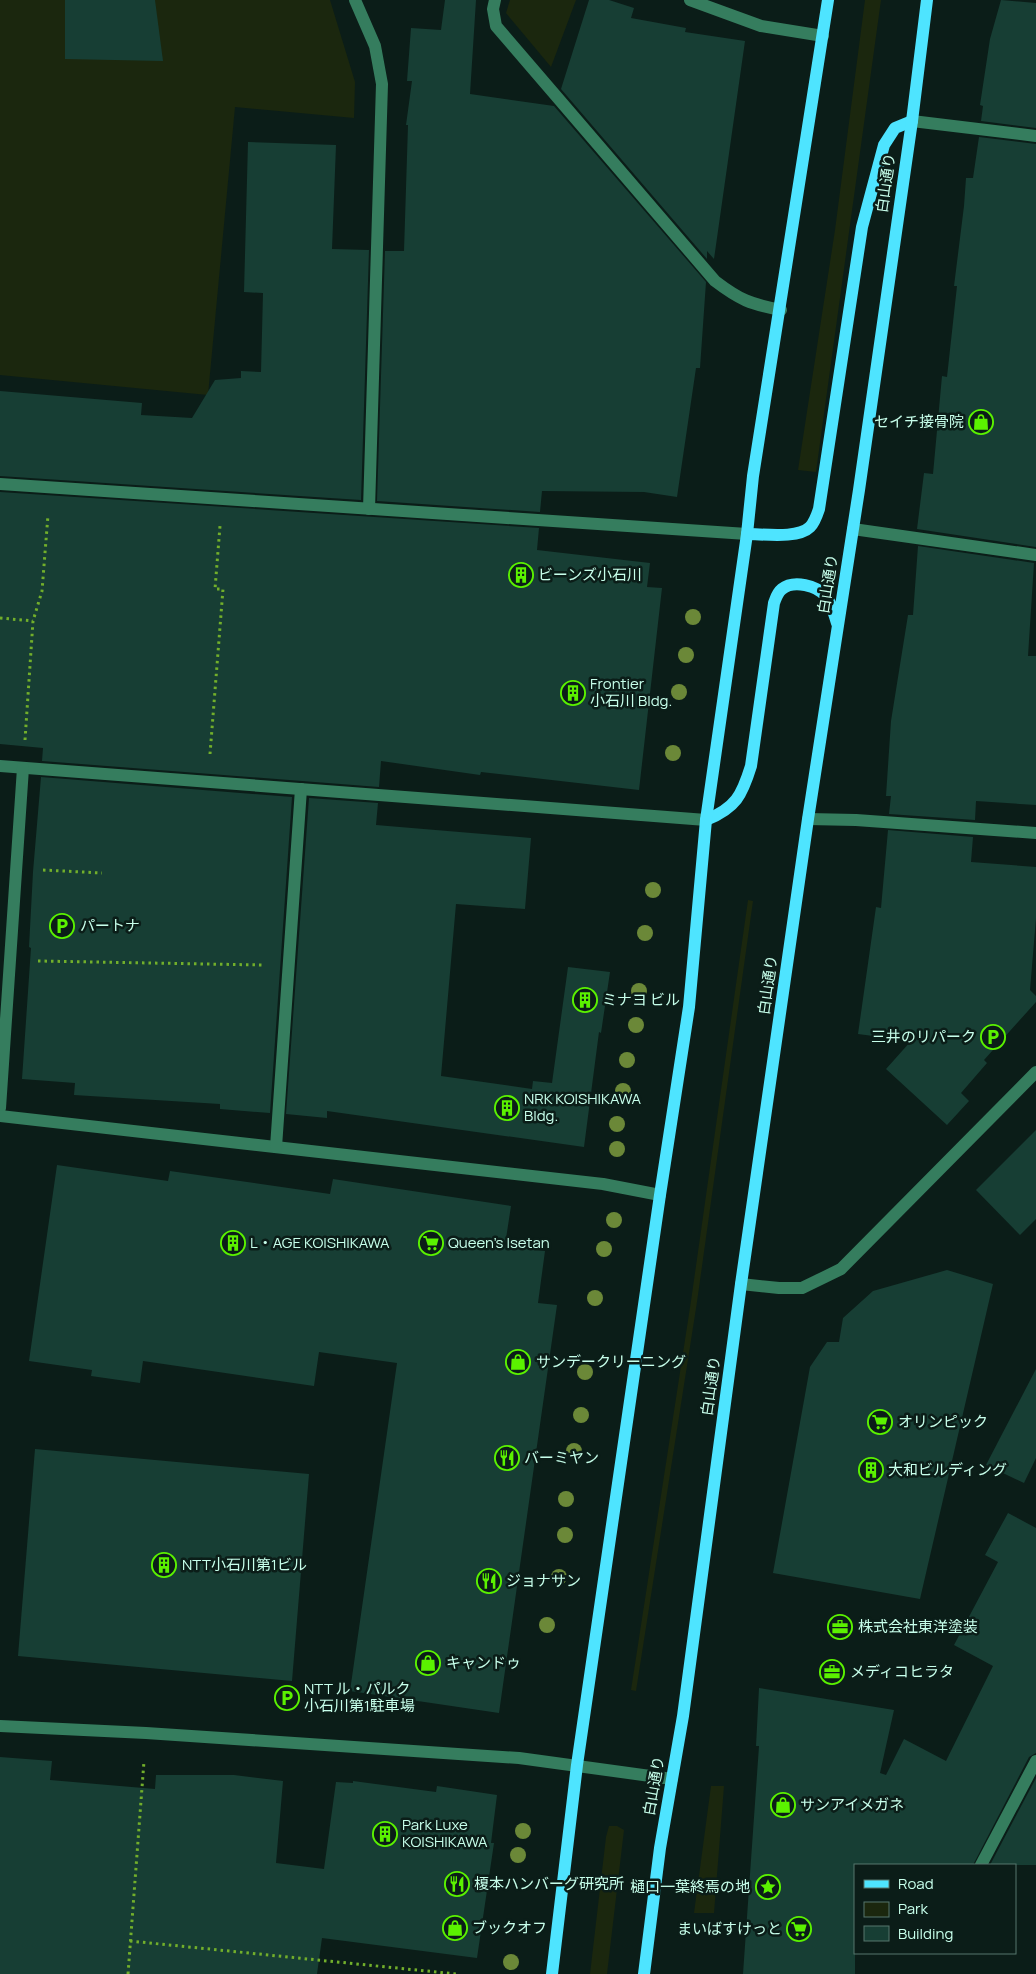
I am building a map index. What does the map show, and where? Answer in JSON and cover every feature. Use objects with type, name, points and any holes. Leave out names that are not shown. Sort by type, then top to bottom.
[{"type":"main road","points":[[552,1974],[577,1765],[689,1007],[706,820],[747,534],[753,476],[781,310],[828,0]]},
{"type":"main road","name":"白山通り","points":[[644,1974],[660,1848],[684,1706],[741,1284],[808,819],[853,529],[912,121],[927,0]]},
{"type":"main road","points":[[747,534],[794,535],[804,532],[812,526],[819,509],[862,227],[884,145],[895,128],[912,121]]},
{"type":"main road","points":[[706,820],[722,814],[735,802],[744,788],[749,773],[774,603],[778,594],[788,585],[808,586],[818,590],[826,596],[838,627]]},
{"type":"street","points":[[495,0],[493,9],[496,26],[715,281],[735,297],[754,305],[781,310]]},
{"type":"street","points":[[690,0],[761,26],[823,36]]},
{"type":"street","points":[[359,2],[375,46],[382,84],[369,509]]},
{"type":"street","points":[[912,121],[1036,136]]},
{"type":"street","points":[[0,484],[747,534]]},
{"type":"street","points":[[853,529],[1036,555]]},
{"type":"street","points":[[0,766],[706,820]]},
{"type":"street","points":[[0,1108],[23,768]]},
{"type":"street","points":[[276,1147],[302,789]]},
{"type":"street","points":[[808,819],[856,820],[1036,833]]},
{"type":"street","points":[[741,1284],[779,1288],[802,1288],[841,1269],[1036,1072]]},
{"type":"street","points":[[0,1116],[603,1184],[660,1195]]},
{"type":"street","points":[[0,1726],[146,1733],[510,1758],[577,1765],[672,1779]]},
{"type":"street","points":[[982,1864],[1036,1761]]},
{"type":"path","points":[[23,768],[33,621],[42,591],[50,488]]},
{"type":"path","points":[[208,782],[223,589],[215,589],[222,500]]},
{"type":"path","points":[[0,618],[33,621]]},
{"type":"path","points":[[17,868],[102,873]]},
{"type":"path","points":[[10,960],[290,966]]},
{"type":"path","points":[[128,1974],[146,1733]]},
{"type":"path","points":[[130,1941],[456,1974]]},
{"type":"green space","points":[[0,0],[330,0],[355,82],[354,118],[235,107],[208,395],[0,375]]},
{"type":"green space","points":[[510,0],[576,0],[551,67],[506,13]]},
{"type":"green space","points":[[865,0],[881,0],[816,472],[798,470],[835,230]]},
{"type":"green space","points":[[748,900],[753,901],[697,1302],[636,1691],[631,1690],[691,1301]]},
{"type":"green space","points":[[711,1786],[724,1786],[714,1913],[694,1913]]},
{"type":"green space","points":[[609,1826],[617,1826],[624,1830],[607,1974],[590,1974],[606,1837]]},
{"type":"building","points":[[65,0],[155,0],[163,61],[65,59]]},
{"type":"building","points":[[445,0],[476,0],[470,94],[554,106],[706,282],[700,368],[696,368],[677,497],[644,492],[542,491],[540,512],[377,501],[385,251],[404,251],[408,125],[406,125],[412,81],[407,81],[411,28],[441,30]]},
{"type":"building","points":[[589,0],[609,0],[634,8],[631,18],[686,28],[685,32],[745,41],[714,259],[707,251],[707,259],[561,89]]},
{"type":"building","points":[[1001,0],[1036,3],[1036,128],[981,121],[983,106],[980,105],[990,39]]},
{"type":"building","points":[[979,137],[1036,144],[1036,547],[917,529],[924,473],[933,474],[942,376],[947,377],[957,286],[954,286],[966,178],[973,178]]},
{"type":"building","points":[[248,142],[336,145],[332,249],[369,250],[361,500],[0,476],[0,391],[142,403],[141,415],[192,418],[215,380],[241,378],[241,371],[261,372],[263,293],[244,292]]},
{"type":"building","points":[[0,492],[539,528],[537,550],[650,563],[647,587],[662,588],[639,790],[481,772],[480,775],[381,761],[379,787],[42,761],[43,748],[0,744]]},
{"type":"building","points":[[918,546],[1034,563],[1028,656],[1036,656],[1036,805],[976,801],[975,820],[889,814],[891,796],[886,796],[891,721],[908,615],[913,615]]},
{"type":"building","points":[[41,777],[292,797],[270,1113],[220,1109],[220,1104],[74,1095],[75,1083],[22,1079],[31,948],[29,947],[33,872]]},
{"type":"building","points":[[309,798],[378,803],[376,825],[531,838],[525,909],[456,904],[441,1076],[532,1089],[533,1081],[552,1083],[568,967],[610,972],[601,1033],[599,1032],[584,1147],[327,1111],[327,1118],[286,1114]]},
{"type":"building","points":[[888,830],[973,837],[971,862],[1036,867],[1036,918],[1030,990],[1036,996],[1036,1002],[984,1060],[987,1063],[961,1093],[969,1101],[947,1125],[886,1069],[911,1041],[858,1034],[876,907],[881,908]]},
{"type":"building","points":[[1036,1130],[1036,1219],[1020,1235],[976,1190]]},
{"type":"building","points":[[57,1165],[168,1181],[170,1171],[330,1194],[333,1179],[511,1206],[505,1245],[545,1251],[538,1303],[557,1305],[499,1713],[350,1691],[397,1363],[319,1352],[314,1386],[143,1361],[140,1383],[91,1376],[92,1370],[29,1361]]},
{"type":"building","name":"大和ビルディング","points":[[947,1270],[993,1284],[920,1599],[773,1573],[810,1367],[827,1342],[839,1342],[843,1318],[873,1291]]},
{"type":"building","points":[[1036,1369],[1036,1458],[1024,1483],[986,1465]]},
{"type":"building","name":"NTT小石川第1ビル","points":[[35,1449],[309,1474],[292,1681],[18,1656]]},
{"type":"building","points":[[1008,1513],[1036,1528],[1036,1753],[1029,1757],[974,1864],[854,1864],[855,1974],[743,1974],[759,1746],[756,1746],[759,1688],[894,1710],[880,1773],[886,1775],[904,1739],[946,1761],[993,1666],[954,1645],[998,1562],[985,1555]]},
{"type":"building","points":[[0,1757],[52,1761],[50,1780],[155,1789],[156,1775],[234,1775],[283,1781],[276,1863],[324,1869],[336,1782],[353,1783],[353,1781],[436,1792],[437,1786],[497,1795],[491,1843],[494,1843],[477,1958],[322,1938],[317,1974],[0,1974]]},
{"type":"building","points":[[1036,1778],[1036,1865],[991,1864]]},
{"type":"place","name":"セイチ接骨院","points":[[981,422]]},
{"type":"place","name":"ビーンズ小石川","points":[[521,575]]},
{"type":"place","name":"Frontier 小石川 Bldg.","points":[[573,693]]},
{"type":"place","name":"パートナ","points":[[62,926]]},
{"type":"place","name":"ミナヨ ビル","points":[[585,1000]]},
{"type":"place","name":"三井のリパーク","points":[[993,1037]]},
{"type":"place","name":"NRK KOISHIKAWA Bldg.","points":[[507,1108]]},
{"type":"place","name":"L・AGE KOISHIKAWA","points":[[233,1243]]},
{"type":"place","name":"Queen’s Isetan","points":[[431,1243]]},
{"type":"place","name":"サンデークリーニング","points":[[518,1362]]},
{"type":"place","name":"オリンピック","points":[[880,1422]]},
{"type":"place","name":"バーミヤン","points":[[507,1458]]},
{"type":"place","name":"大和ビルディング","points":[[871,1470]]},
{"type":"place","name":"NTT小石川第1ビル","points":[[164,1565]]},
{"type":"place","name":"ジョナサン","points":[[489,1581]]},
{"type":"place","name":"株式会社東洋塗装","points":[[840,1627]]},
{"type":"place","name":"キャンドゥ","points":[[428,1663]]},
{"type":"place","name":"メディコヒラタ","points":[[832,1672]]},
{"type":"place","name":"NTT ル・パルク 小石川第1駐車場","points":[[287,1698]]},
{"type":"place","name":"サンアイメガネ","points":[[783,1805]]},
{"type":"place","name":"Park Luxe KOISHIKAWA","points":[[385,1834]]},
{"type":"place","name":"榎本ハンバーグ研究所","points":[[457,1884]]},
{"type":"place","name":"樋口一葉終焉の地","points":[[768,1887]]},
{"type":"place","name":"ブックオフ","points":[[455,1928]]},
{"type":"place","name":"まいばすけっと","points":[[799,1929]]}]
